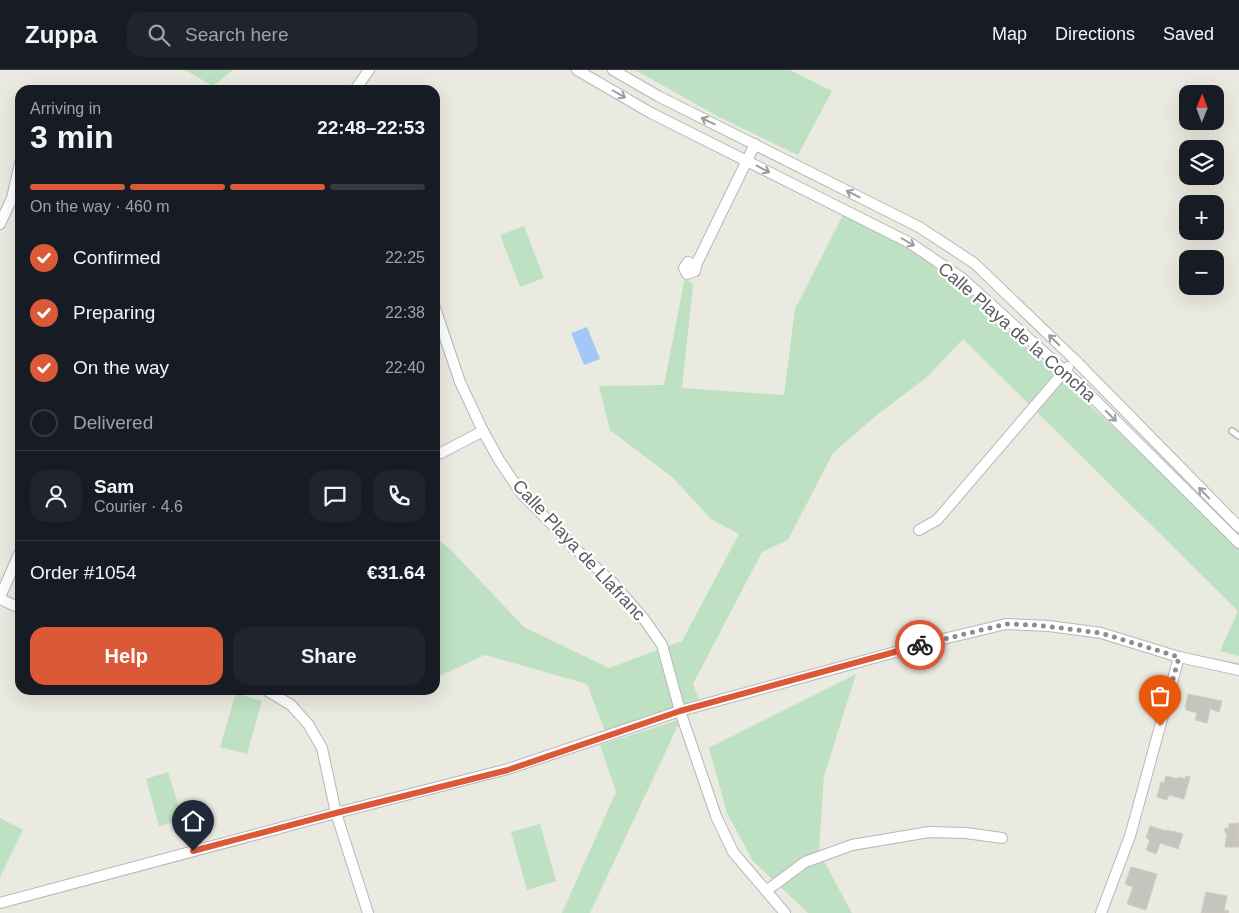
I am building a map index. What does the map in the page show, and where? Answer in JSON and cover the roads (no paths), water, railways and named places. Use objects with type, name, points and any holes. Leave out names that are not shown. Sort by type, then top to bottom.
[{"type":"street","points":[[358,85],[369,70]]},
{"type":"street","name":"Calle Playa de la Concha","points":[[576,70],[651,113],[910,243],[962,279],[1065,371],[1239,543]]},
{"type":"street","name":"Calle Playa de la Concha","points":[[614,70],[658,96],[919,227],[974,263],[1074,360],[1239,527]]},
{"type":"street","points":[[696,265],[755,144]]},
{"type":"street","points":[[0,224],[12,198],[15,185]]},
{"type":"street","name":"Calle Playa de Llafranc","points":[[440,323],[460,382],[483,431],[499,460],[522,494],[580,554],[613,583],[644,619],[662,646],[680,711],[716,816],[733,852],[786,913]]},
{"type":"street","points":[[919,530],[936,520],[1074,360]]},
{"type":"street","points":[[440,453],[483,431]]},
{"type":"street","points":[[15,564],[0,598],[15,606]]},
{"type":"street","points":[[0,903],[336,813],[508,770],[680,711],[943,639],[1006,624],[1049,626],[1101,633],[1179,657],[1239,670]]},
{"type":"street","points":[[1101,913],[1130,836],[1179,657]]},
{"type":"street","points":[[274,695],[290,705],[308,724],[322,748],[336,813],[368,913]]},
{"type":"street","points":[[766,891],[805,862],[852,845],[929,832],[966,833],[1002,838]]},
{"type":"lane","points":[[1232,431],[1239,436]]},
{"type":"water","points":[[587,327],[600,359],[584,365],[571,333]]}]
